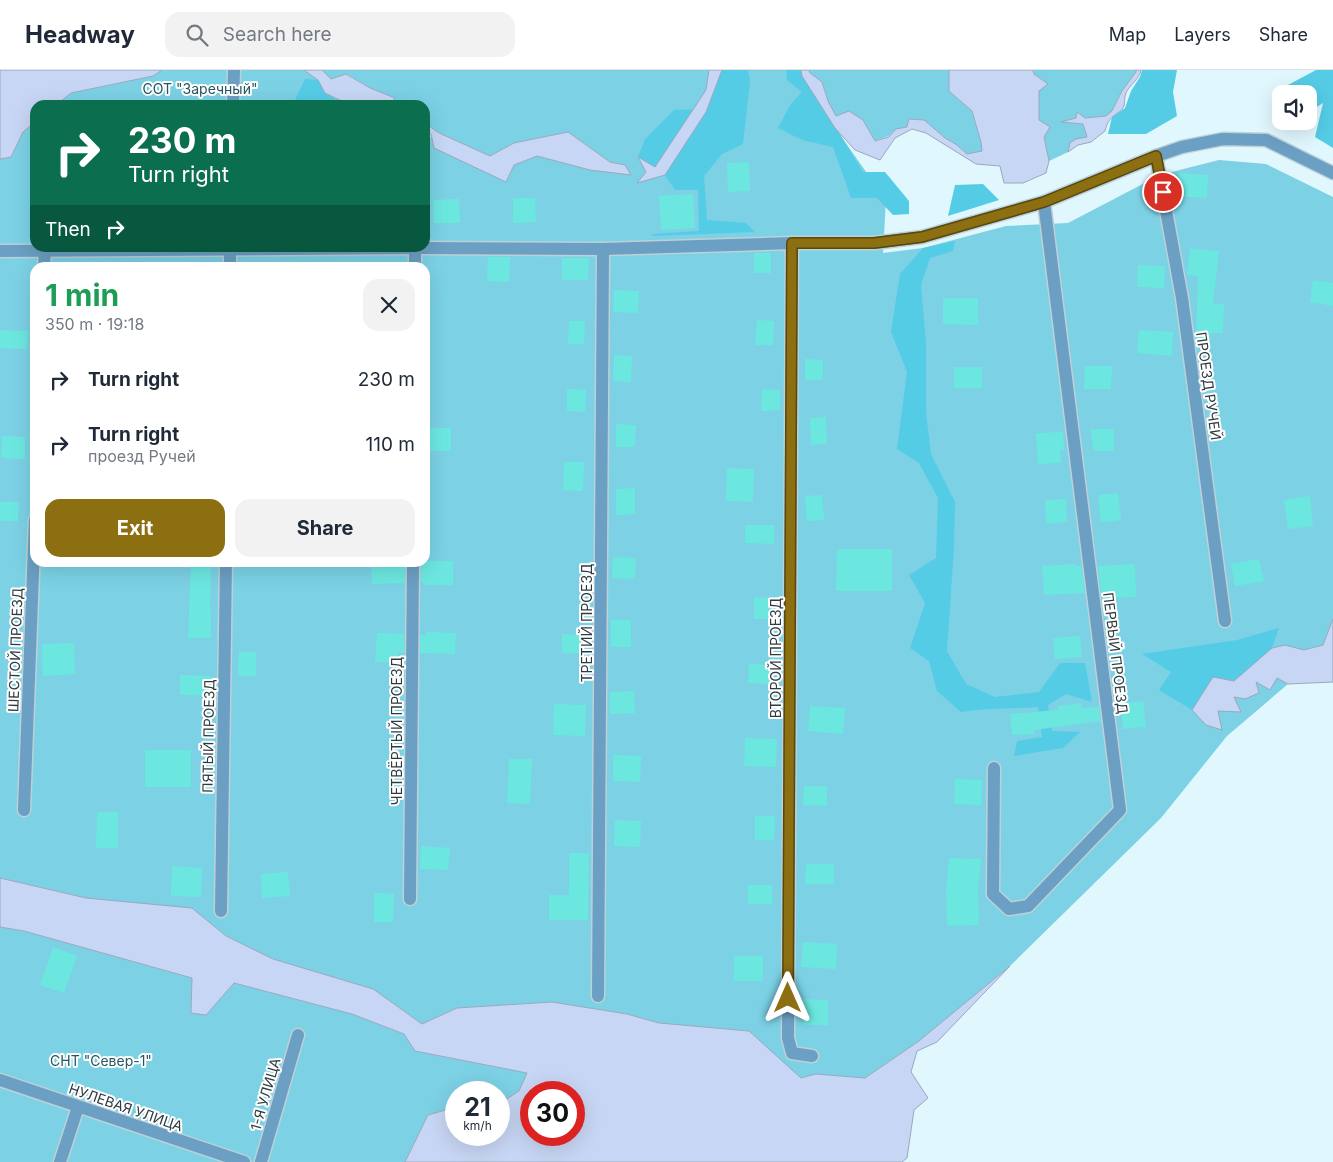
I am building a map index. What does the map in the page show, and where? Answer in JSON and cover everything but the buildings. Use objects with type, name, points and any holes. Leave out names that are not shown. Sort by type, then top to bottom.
[{"type":"street","points":[[233,100],[234,70]]},
{"type":"street","points":[[430,248],[603,250],[792,243],[874,243],[922,237],[1044,202],[1156,156],[1223,139],[1266,140],[1333,173]]},
{"type":"street","name":"ПРОЕЗД РУЧЕЙ","points":[[1156,156],[1182,298],[1225,621]]},
{"type":"street","name":"ПЕРВЫЙ ПРОЕЗД","points":[[994,768],[993,894],[1009,909],[1028,906],[1120,810],[1044,202]]},
{"type":"street","name":"ВТОРОЙ ПРОЕЗД","points":[[792,243],[788,1038],[792,1053],[812,1056]]},
{"type":"street","points":[[0,251],[30,250]]},
{"type":"street","name":"ТРЕТИЙ ПРОЕЗД","points":[[598,996],[603,250]]},
{"type":"street","name":"ШЕСТОЙ ПРОЕЗД","points":[[24,810],[33,567]]},
{"type":"street","name":"ПЯТЫЙ ПРОЕЗД","points":[[221,911],[226,567]]},
{"type":"street","name":"ЧЕТВЁРТЫЙ ПРОЕЗД","points":[[410,899],[413,567]]},
{"type":"street","name":"1-Я УЛИЦА","points":[[261,1162],[298,1034]]},
{"type":"street","name":"НУЛЕВАЯ УЛИЦА","points":[[0,1080],[244,1162]]},
{"type":"street","points":[[60,1162],[78,1107]]},
{"type":"green space","name":"СОТ \"Заречный\"","points":[[162,70],[304,70],[318,80],[325,93],[340,100],[62,100],[70,93],[153,76]]},
{"type":"green space","points":[[322,70],[709,70],[706,90],[694,109],[674,111],[647,172],[638,182],[706,112],[722,70],[801,70],[835,128],[886,200],[883,253],[923,248],[1006,226],[1068,223],[1160,175],[1219,160],[1266,164],[1333,197],[1333,619],[1323,645],[1304,650],[1288,684],[1227,736],[1161,818],[1010,966],[919,1041],[865,1078],[816,1074],[800,1078],[749,1031],[659,1023],[627,1014],[552,1002],[457,1008],[422,1024],[373,989],[273,959],[226,936],[192,909],[86,898],[0,878],[0,159],[11,157],[23,132],[30,126],[30,252],[430,252],[430,137],[506,182],[514,165],[537,156],[590,170],[625,165],[610,162],[568,132],[514,143],[490,156],[439,133],[430,127],[430,100],[393,100],[394,98],[370,88],[347,74],[330,79]]},
{"type":"green space","points":[[809,70],[949,70],[949,91],[972,111],[982,151],[967,154],[924,120],[909,119],[907,127],[896,129],[889,136],[875,141],[863,120],[836,116],[828,101],[822,82],[810,73]]},
{"type":"green space","points":[[1033,70],[1136,70],[1136,72],[1122,91],[1112,111],[1106,116],[1085,118],[1077,112],[1077,118],[1064,122],[1084,124],[1087,138],[1076,139],[1070,143],[1068,152],[1049,161],[1044,137],[1050,127],[1039,121],[1039,91]]},
{"type":"green space","name":"СНТ \"Север-1\"","points":[[0,927],[24,931],[192,978],[191,1013],[206,1015],[234,983],[352,1014],[404,1034],[415,1051],[527,1073],[523,1081],[520,1081],[519,1091],[510,1097],[510,1081],[445,1081],[445,1110],[428,1115],[405,1162],[0,1162]]},
{"type":"shaded area","points":[[0,70],[162,70],[153,76],[71,93],[62,100],[30,100],[30,126],[23,132],[11,157],[0,159]]},
{"type":"shaded area","points":[[304,70],[322,70],[331,79],[346,74],[370,88],[395,98],[393,100],[340,100],[325,93],[318,80]]},
{"type":"shaded area","points":[[709,70],[722,70],[706,112],[665,175],[637,183],[646,172],[638,157],[655,167],[706,90]]},
{"type":"shaded area","points":[[722,70],[748,70],[750,81],[743,144],[722,154],[704,176],[707,220],[746,223],[755,232],[653,236],[652,234],[699,231],[698,190],[675,190],[665,175],[706,112]]},
{"type":"shaded area","points":[[786,70],[801,70],[802,77],[825,109],[863,172],[885,172],[909,201],[909,214],[893,215],[877,198],[851,198],[833,147],[802,140],[778,128],[790,105],[802,92],[787,80]]},
{"type":"shaded area","points":[[801,70],[809,70],[810,73],[822,82],[828,101],[836,116],[849,111],[863,120],[875,141],[889,137],[896,129],[907,127],[909,119],[924,120],[967,154],[982,151],[981,142],[972,111],[949,91],[949,70],[1033,70],[1034,74],[1048,84],[1039,91],[1039,120],[1050,127],[1044,137],[1049,161],[1046,173],[1023,183],[1004,183],[1000,166],[976,164],[926,133],[912,129],[895,138],[880,160],[855,150],[835,128],[802,76]]},
{"type":"shaded area","points":[[1136,70],[1141,70],[1126,93],[1124,106],[1109,120],[1105,131],[1091,142],[1078,145],[1068,152],[1070,143],[1076,139],[1087,137],[1083,124],[1061,122],[1076,118],[1077,112],[1085,118],[1106,116],[1112,111]]},
{"type":"shaded area","points":[[1142,70],[1177,70],[1173,92],[1177,116],[1146,134],[1108,134],[1112,117],[1125,108]]},
{"type":"shaded area","points":[[1316,70],[1333,70],[1333,148],[1315,137],[1323,103],[1317,107],[1317,85],[1288,85]]},
{"type":"shaded area","points":[[305,79],[318,80],[325,93],[336,100],[295,100]]},
{"type":"shaded area","points":[[694,109],[655,168],[638,157],[645,139],[674,110]]},
{"type":"shaded area","points":[[430,127],[439,133],[490,156],[514,143],[568,132],[610,162],[625,165],[631,175],[590,170],[537,156],[514,165],[506,182],[434,148]]},
{"type":"shaded area","points":[[983,184],[999,200],[948,216],[955,185]]},
{"type":"shaded area","points":[[955,241],[953,251],[930,258],[921,285],[926,344],[926,412],[931,454],[955,502],[947,651],[966,684],[995,697],[1039,692],[1060,663],[1085,663],[1092,702],[1066,694],[1048,705],[1052,731],[1080,732],[1063,748],[1014,756],[1017,741],[1042,737],[1038,707],[961,712],[937,691],[929,661],[910,648],[925,603],[909,575],[936,558],[938,498],[919,463],[897,449],[907,372],[891,332],[900,274],[923,248]]},
{"type":"shaded area","points":[[1333,619],[1333,682],[1288,684],[1277,678],[1270,690],[1256,682],[1259,693],[1245,699],[1234,697],[1241,712],[1218,711],[1222,730],[1206,725],[1192,710],[1213,677],[1234,681],[1272,648],[1285,645],[1304,650],[1323,645]]},
{"type":"shaded area","points":[[1279,628],[1272,648],[1234,681],[1213,677],[1192,710],[1159,690],[1171,672],[1142,654],[1237,640]]},
{"type":"shaded area","points":[[0,878],[86,898],[192,908],[226,936],[273,959],[373,989],[422,1024],[457,1008],[552,1002],[627,1014],[659,1023],[749,1031],[801,1078],[816,1074],[865,1078],[919,1041],[1010,966],[937,1042],[917,1051],[911,1072],[928,1098],[914,1110],[907,1158],[902,1162],[405,1162],[428,1115],[445,1110],[445,1146],[510,1146],[510,1097],[520,1089],[520,1146],[585,1146],[585,1081],[523,1081],[527,1073],[415,1051],[404,1034],[352,1014],[234,983],[206,1015],[191,1013],[192,978],[24,931],[0,927]]},
{"type":"route","points":[[788,998],[792,243],[874,243],[922,237],[1044,202],[1156,156],[1163,192]]}]
